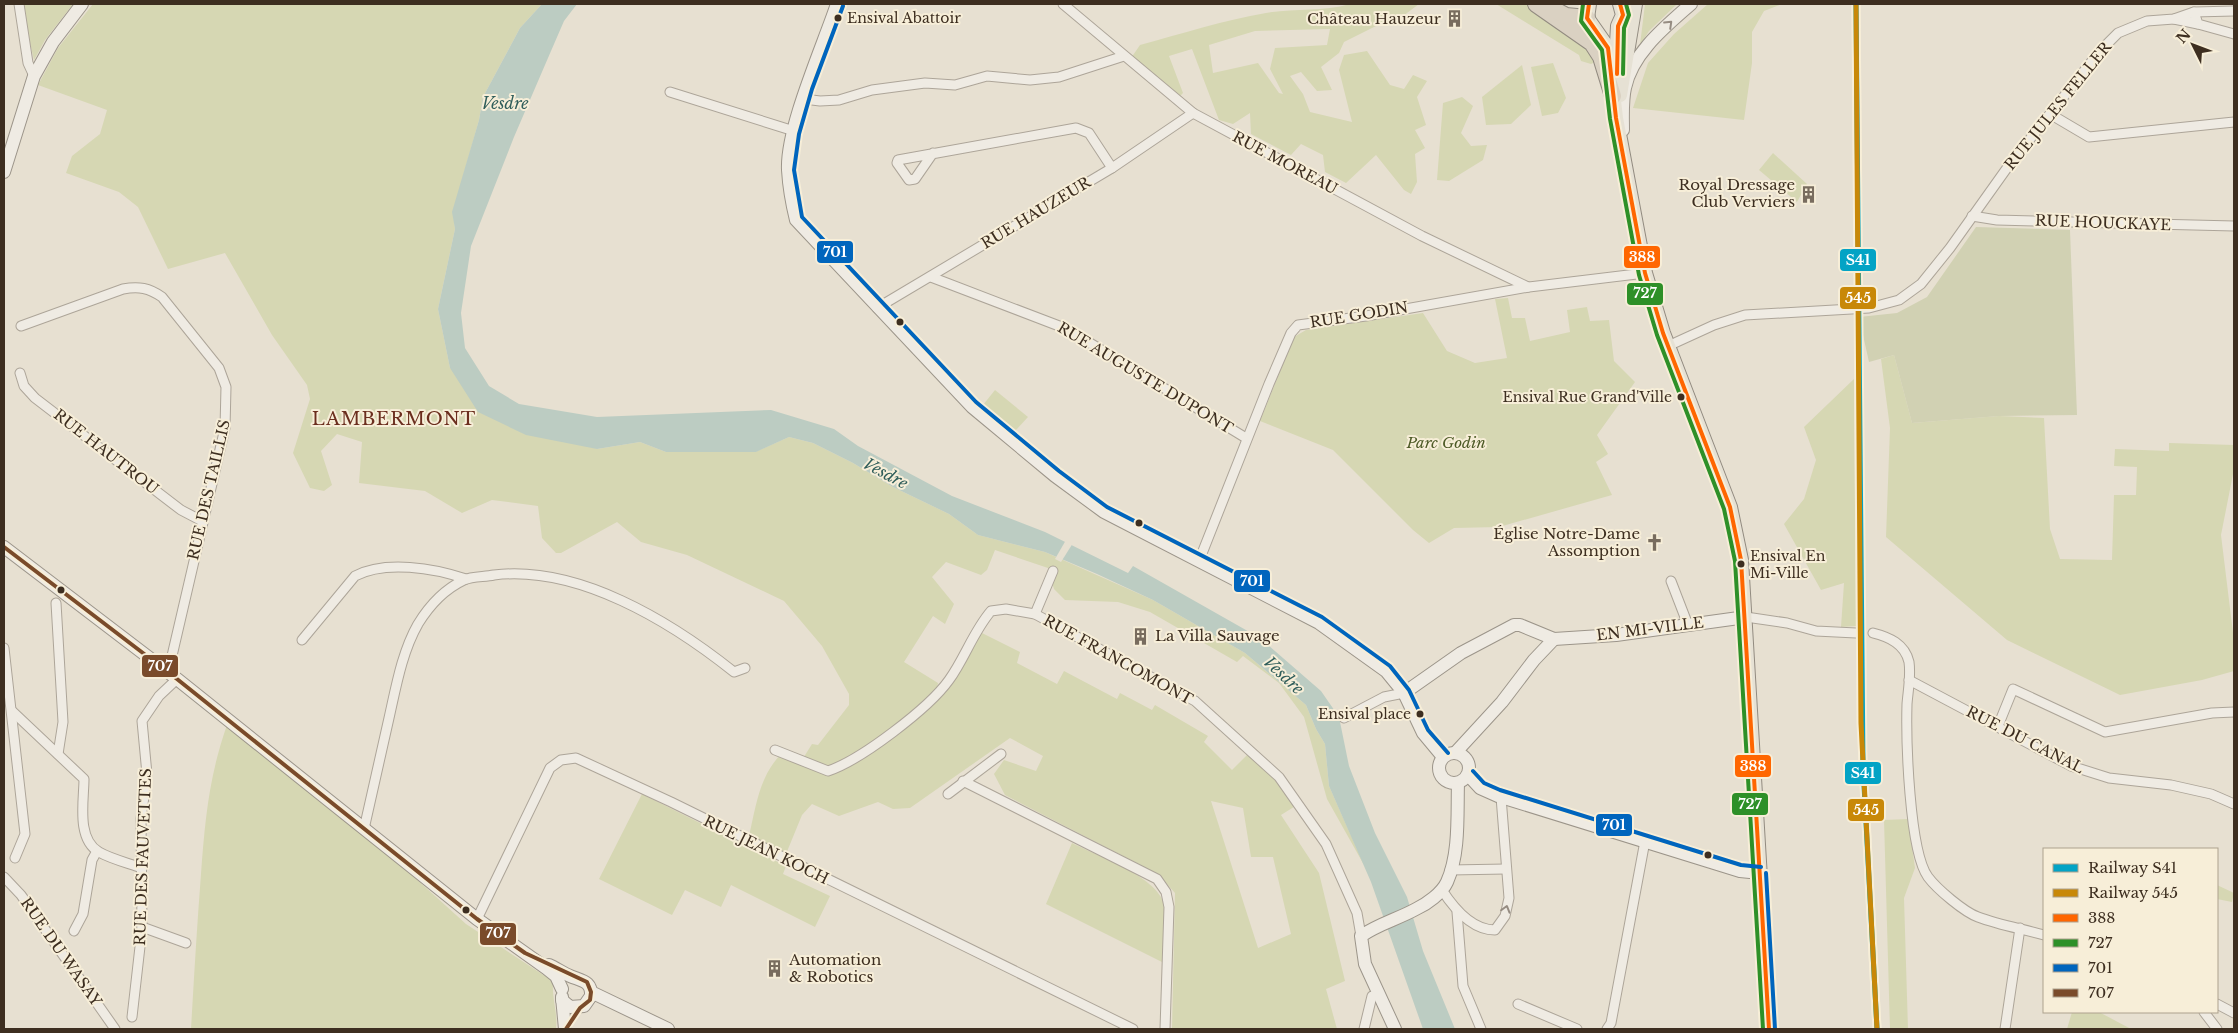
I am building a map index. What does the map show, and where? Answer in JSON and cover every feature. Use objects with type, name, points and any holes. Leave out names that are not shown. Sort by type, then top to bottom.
[{"type":"highway","points":[[1536,4],[1592,44],[1601,57],[1616,96]]},
{"type":"highway","points":[[1545,4],[1566,16],[1591,18]]},
{"type":"main road","points":[[1620,4],[1623,15],[1618,26],[1616,47],[1616,96],[1623,130],[1626,166]]},
{"type":"main road","points":[[1616,96],[1635,4]]},
{"type":"main road","points":[[1591,18],[1608,48],[1645,273],[1668,346],[1730,507],[1741,560],[1746,617],[1747,671],[1769,1029]]},
{"type":"main road","points":[[1591,18],[1604,32],[1618,26]]},
{"type":"street","points":[[19,4],[28,63],[34,76]]},
{"type":"street","points":[[4,172],[34,76],[53,42],[82,4]]},
{"type":"street","points":[[837,4],[794,131],[788,169],[796,220],[972,407],[1063,482],[1096,506],[1117,519],[1319,623],[1386,671],[1404,693],[1423,733],[1442,757]]},
{"type":"street","name":"RUE MOREAU","points":[[1064,4],[1193,114],[1422,236],[1529,288]]},
{"type":"street","points":[[1623,130],[1625,87],[1630,72],[1648,45],[1690,4]]},
{"type":"street","points":[[2195,8],[2198,24]]},
{"type":"street","name":"RUE JULES FELLER","points":[[1668,346],[1714,325],[1745,315],[1870,308],[1899,300],[1921,284],[2050,114],[2100,52],[2118,33],[2147,21],[2174,19],[2195,8],[2234,11]]},
{"type":"street","points":[[2174,19],[2234,34]]},
{"type":"street","points":[[804,98],[820,101],[839,100],[872,90],[925,83],[955,85],[987,76],[1030,80],[1059,77],[1124,56]]},
{"type":"street","points":[[670,92],[794,131]]},
{"type":"street","name":"RUE HAUZEUR","points":[[877,308],[1112,168],[1193,114]]},
{"type":"street","points":[[2050,114],[2089,137],[2234,122]]},
{"type":"street","points":[[933,153],[1076,128],[1089,133],[1112,168]]},
{"type":"street","name":"RUE HOUCKAYE","points":[[1972,216],[1997,220],[2234,226]]},
{"type":"street","name":"RUE GODIN","points":[[1199,561],[1246,438],[1291,333],[1298,325],[1366,316],[1529,288],[1645,273]]},
{"type":"street","name":"RUE AUGUSTE DUPONT","points":[[930,277],[1067,329],[1246,438]]},
{"type":"street","name":"RUE DES TAILLIS","points":[[21,326],[123,289],[137,287],[150,289],[162,297],[219,368],[226,387],[225,428],[202,521],[172,676]]},
{"type":"street","name":"RUE HAUTROU","points":[[20,373],[24,386],[35,398],[180,510],[202,521]]},
{"type":"street","points":[[4,548],[172,676],[477,919],[556,976],[562,994],[566,1029]]},
{"type":"street","points":[[302,640],[355,576],[364,571],[380,568],[436,569],[466,579]]},
{"type":"street","name":"RUE FRANCOMONT","points":[[1053,571],[1034,614],[1195,701],[1279,777],[1326,844],[1366,933]]},
{"type":"street","points":[[364,829],[403,660],[418,624],[434,602],[452,586],[466,579],[516,573],[546,576],[588,588],[666,625],[700,645],[734,672],[745,668]]},
{"type":"street","points":[[1671,582],[1688,625]]},
{"type":"street","points":[[56,603],[63,722],[58,754]]},
{"type":"street","points":[[775,750],[828,771],[846,765],[937,693],[949,680],[975,632],[991,612],[996,609],[1006,609],[1034,614]]},
{"type":"street","points":[[1746,617],[1787,623],[1816,631],[1856,633]]},
{"type":"street","name":"EN MI-VILLE","points":[[1404,693],[1461,653],[1504,629],[1520,625],[1554,639],[1616,635],[1746,617]]},
{"type":"street","points":[[1873,633],[1890,637],[1901,646],[1909,662],[1907,732],[1911,800],[1920,863],[1934,883],[1951,899],[1976,917],[2043,935]]},
{"type":"street","points":[[1554,639],[1534,660],[1502,702],[1456,752],[1442,757],[1438,766],[1440,776],[1448,782],[1463,779],[1501,798],[1740,871],[1760,873]]},
{"type":"street","points":[[4,648],[25,834],[16,858]]},
{"type":"street","name":"RUE DES FAUVETTES","points":[[132,1017],[142,927],[141,819],[147,774],[142,721],[172,676]]},
{"type":"street","name":"RUE DU CANAL","points":[[1909,680],[2070,766],[2109,778],[2171,785],[2211,794],[2234,804]]},
{"type":"street","points":[[1998,726],[2013,689],[2106,732],[2212,713],[2234,712]]},
{"type":"street","points":[[1344,718],[1384,697],[1404,693]]},
{"type":"street","points":[[12,711],[84,779],[84,825],[87,839],[97,851],[142,868]]},
{"type":"street","points":[[1395,1029],[1365,964],[1366,933],[1418,909],[1442,890],[1448,881],[1455,850],[1463,779],[1469,763],[1466,758],[1456,752]]},
{"type":"street","points":[[948,794],[1001,754]]},
{"type":"street","name":"RUE JEAN KOCH","points":[[477,919],[550,768],[561,760],[576,758],[671,802],[1133,1029]]},
{"type":"street","points":[[963,781],[1157,879],[1166,892],[1169,907],[1165,1029]]},
{"type":"street","points":[[1442,890],[1457,912],[1486,930],[1494,930],[1505,916],[1509,898],[1501,798]]},
{"type":"street","points":[[1607,1029],[1610,1023],[1645,841]]},
{"type":"street","points":[[74,931],[83,914],[92,860],[97,851]]},
{"type":"street","points":[[1450,870],[1506,869]]},
{"type":"street","name":"RUE DU WASAY","points":[[4,877],[21,895],[115,1029]]},
{"type":"street","points":[[1457,912],[1463,986],[1481,1029]]},
{"type":"street","points":[[142,927],[186,943]]},
{"type":"street","points":[[2005,1029],[2020,928]]},
{"type":"street","points":[[526,953],[587,982],[591,992],[590,1000],[582,1007],[566,1029]]},
{"type":"street","points":[[562,994],[568,981],[578,978]]},
{"type":"street","points":[[591,992],[668,1029]]},
{"type":"street","points":[[562,994],[570,1007],[582,1007],[607,1001]]},
{"type":"street","points":[[1364,1029],[1372,996]]},
{"type":"street","points":[[1518,1004],[1577,1029]]},
{"type":"street","points":[[2218,1005],[2234,1013]]},
{"type":"street","points":[[2207,1013],[2218,1029]]},
{"type":"green space","points":[[21,4],[73,4],[45,40],[34,60]]},
{"type":"green space","points":[[93,4],[542,4],[520,28],[483,97],[479,120],[453,212],[455,229],[438,309],[450,368],[597,449],[640,442],[666,452],[755,452],[789,437],[813,443],[853,463],[893,487],[949,514],[978,535],[1045,552],[1153,600],[1245,653],[1306,705],[1316,729],[1325,744],[1329,786],[1364,865],[1327,799],[1304,717],[1279,683],[1243,656],[1237,662],[1150,612],[1118,602],[1065,600],[1054,589],[1048,568],[995,550],[987,570],[981,575],[946,562],[932,577],[954,604],[945,624],[933,616],[904,662],[938,683],[936,694],[867,748],[828,769],[802,760],[812,744],[818,745],[849,705],[849,694],[822,646],[784,601],[687,555],[641,542],[617,522],[561,553],[556,553],[542,538],[538,506],[492,500],[462,513],[425,491],[359,483],[362,442],[337,434],[321,451],[332,485],[324,491],[310,488],[293,453],[310,399],[307,385],[272,335],[225,253],[168,269],[138,207],[119,192],[66,173],[72,156],[100,134],[107,110],[38,85],[58,48]]},
{"type":"green space","points":[[1350,4],[1419,4],[1403,16],[1394,17],[1344,42],[1339,53],[1321,67],[1332,90],[1317,91],[1301,72],[1290,76],[1303,94],[1310,112],[1352,122],[1339,70],[1344,55],[1367,51],[1390,85],[1404,89],[1413,75],[1427,81],[1417,97],[1426,125],[1415,130],[1425,148],[1415,154],[1417,182],[1411,194],[1404,190],[1376,155],[1346,183],[1325,172],[1323,155],[1301,144],[1291,155],[1251,134],[1250,113],[1233,124],[1219,120],[1192,49],[1169,56],[1183,93],[1176,100],[1129,61],[1140,45],[1218,23],[1276,12]],"holes":[[[1330,29],[1327,45],[1275,48],[1270,69],[1283,94],[1279,93],[1258,63],[1213,73],[1209,45],[1255,31]]]},
{"type":"green space","points":[[1496,4],[1529,4],[1592,51],[1595,62],[1591,64],[1581,61],[1579,55]]},
{"type":"green space","points":[[1645,4],[1677,4],[1649,31],[1640,45]]},
{"type":"green space","points":[[1708,4],[1782,4],[1764,11],[1752,32],[1752,63],[1744,120],[1633,108],[1648,63],[1674,34]]},
{"type":"green space","points":[[1553,63],[1566,98],[1558,113],[1542,116],[1531,67]]},
{"type":"green space","points":[[1522,65],[1531,105],[1511,124],[1486,125],[1482,97]]},
{"type":"green space","points":[[1462,97],[1473,106],[1461,133],[1471,146],[1487,145],[1483,160],[1449,181],[1437,180],[1443,103]]},
{"type":"green space","points":[[1773,153],[1807,184],[1797,202],[1759,170]]},
{"type":"green space","points":[[1976,227],[2070,230],[2077,415],[1999,416],[1912,423],[1894,355],[1869,362],[1859,317],[1897,313],[1927,297]]},
{"type":"green space","name":"Parc Godin","points":[[1508,298],[1512,318],[1525,318],[1530,341],[1570,332],[1567,310],[1587,307],[1590,321],[1609,320],[1614,361],[1635,382],[1597,435],[1608,454],[1596,462],[1612,495],[1499,527],[1454,528],[1429,543],[1413,530],[1333,450],[1260,421],[1294,337],[1306,330],[1423,313],[1447,351],[1475,363],[1507,358],[1495,299]]},
{"type":"green space","points":[[1894,355],[1912,423],[1999,416],[2044,418],[2050,529],[2060,559],[2112,560],[2114,495],[2136,495],[2137,467],[2114,466],[2115,449],[2169,451],[2169,443],[2234,445],[2234,469],[2221,535],[2234,641],[2234,671],[2202,680],[2120,695],[2007,640],[1886,537],[1890,428],[1881,359]]},
{"type":"green space","points":[[1854,379],[1856,626],[1841,627],[1844,583],[1821,590],[1784,524],[1804,499],[1816,460],[1804,427]]},
{"type":"green space","points":[[995,390],[1028,417],[1015,431],[983,405]]},
{"type":"green space","points":[[980,632],[1020,652],[1017,663],[1057,684],[1064,671],[1117,699],[1120,693],[1152,710],[1155,705],[1208,736],[1204,742],[1232,770],[1250,752],[1297,805],[1281,815],[1319,873],[1345,981],[1326,989],[1337,1029],[1172,1029],[1175,893],[1158,874],[1005,795],[994,774],[1004,760],[1036,771],[1043,756],[1010,738],[910,808],[893,809],[878,802],[839,816],[812,804],[802,815],[786,854],[749,836],[759,792],[768,772],[781,754],[823,774],[840,771],[873,749],[950,687]],"holes":[[[1211,801],[1243,808],[1251,857],[1273,857],[1291,934],[1258,948]]]},
{"type":"green space","points":[[227,725],[414,877],[466,924],[548,978],[553,983],[556,1029],[191,1029],[206,817],[216,762]]},
{"type":"green space","points":[[642,794],[786,866],[783,874],[830,896],[815,927],[731,885],[721,907],[685,890],[672,915],[599,879]]},
{"type":"green space","points":[[1908,819],[1915,868],[1904,898],[1908,1029],[1890,1029],[1884,820]]},
{"type":"green space","points":[[1072,843],[1140,877],[1161,897],[1165,908],[1162,962],[1046,904]]},
{"type":"green space","points":[[2218,885],[2234,893],[2232,902],[2218,899]]},
{"type":"green space","points":[[2072,1013],[2101,1013],[2131,1029],[2067,1029]]},
{"type":"water","name":"Vesdre","points":[[542,4],[577,4],[564,21],[514,137],[471,246],[461,313],[465,348],[489,386],[519,404],[597,417],[771,410],[834,429],[858,446],[952,496],[1045,532],[1128,573],[1133,566],[1260,638],[1321,691],[1339,717],[1349,766],[1375,833],[1407,897],[1423,951],[1455,1029],[1423,1029],[1371,882],[1329,786],[1325,744],[1316,729],[1306,705],[1245,653],[1153,600],[1097,574],[1045,552],[978,535],[949,514],[893,487],[853,463],[813,443],[789,437],[756,452],[666,452],[640,442],[597,449],[526,435],[478,412],[450,368],[438,309],[455,229],[452,212],[479,120],[483,97],[520,28]]},
{"type":"pier","points":[[1066,540],[1073,543],[1061,562],[1055,559]]},
{"type":"tunnel","points":[[1856,633],[1873,633]]},
{"type":"rail line","name":"S41","points":[[1856,4],[1863,766],[1877,1029]]},
{"type":"rail line","name":"545","points":[[1856,4],[1861,723],[1877,1029]]},
{"type":"transit line","name":"727","points":[[1583,4],[1581,21],[1602,50],[1610,119],[1639,275],[1657,335],[1724,509],[1735,561],[1763,1029]]},
{"type":"transit line","name":"388","points":[[1589,4],[1587,18],[1608,48],[1616,118],[1645,273],[1663,333],[1730,507],[1741,560],[1769,1029]]},
{"type":"transit line","name":"388","points":[[1617,74],[1618,26],[1623,15],[1620,4]]},
{"type":"transit line","name":"727","points":[[1623,74],[1624,28],[1629,15],[1626,4]]},
{"type":"transit line","name":"701","points":[[843,6],[812,89],[799,134],[794,170],[802,217],[976,402],[1059,471],[1107,507],[1322,617],[1390,666],[1409,690],[1428,730],[1448,753]]},
{"type":"transit line","name":"707","points":[[4,547],[177,679],[477,919],[525,953],[587,982],[591,992],[590,1000],[580,1008],[566,1029]]},
{"type":"transit line","name":"701","points":[[1473,771],[1484,783],[1500,790],[1741,865],[1761,867]]},
{"type":"transit line","name":"701","points":[[1766,873],[1775,1029]]},
{"type":"place","name":"Ensival Abattoir","points":[[838,18]]},
{"type":"place","name":"Château Hauzeur","points":[[1455,19]]},
{"type":"place","name":"Royal Dressage Club Verviers","points":[[1809,194]]},
{"type":"place","name":"Ensival Rue Grand'Ville","points":[[1681,397]]},
{"type":"place","name":"Église Notre-Dame Assomption","points":[[1654,543]]},
{"type":"place","name":"Ensival En Mi-Ville","points":[[1741,564]]},
{"type":"place","name":"La Villa Sauvage","points":[[1141,636]]},
{"type":"place","name":"Ensival place","points":[[1420,714]]},
{"type":"place","name":"Automation & Robotics","points":[[775,969]]},
{"type":"district","name":"LAMBERMONT","points":[[394,419]]}]
